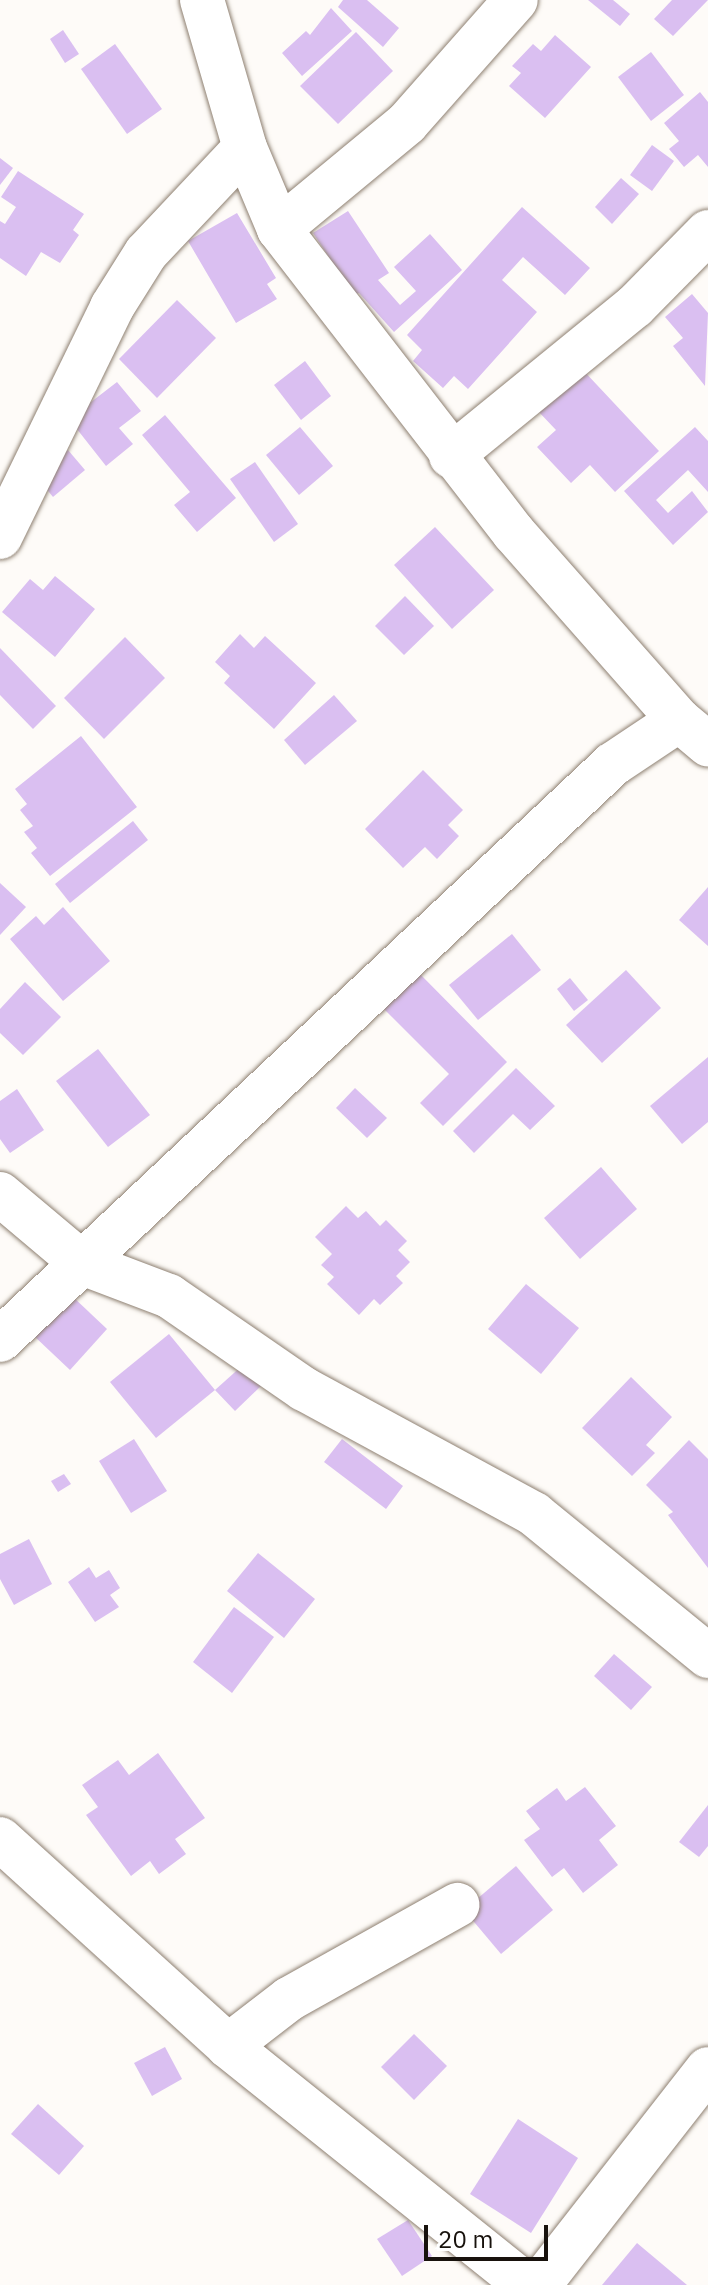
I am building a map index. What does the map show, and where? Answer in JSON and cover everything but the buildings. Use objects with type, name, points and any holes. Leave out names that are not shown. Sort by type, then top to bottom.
[{"type":"street","points":[[0,1340],[613,764],[694,732],[451,456],[279,229],[245,148],[202,0]]},
{"type":"street","points":[[279,229],[407,123],[516,0]]},
{"type":"street","points":[[0,537],[112,307],[146,253],[245,148]]},
{"type":"street","points":[[451,456],[635,306],[708,232]]},
{"type":"street","points":[[0,1194],[82,1263],[169,1296],[304,1389],[534,1514],[708,1656]]},
{"type":"street","points":[[0,1839],[228,2046],[526,2285]]},
{"type":"street","points":[[228,2046],[289,1999],[457,1905]]},
{"type":"street","points":[[539,2285],[708,2069]]}]
